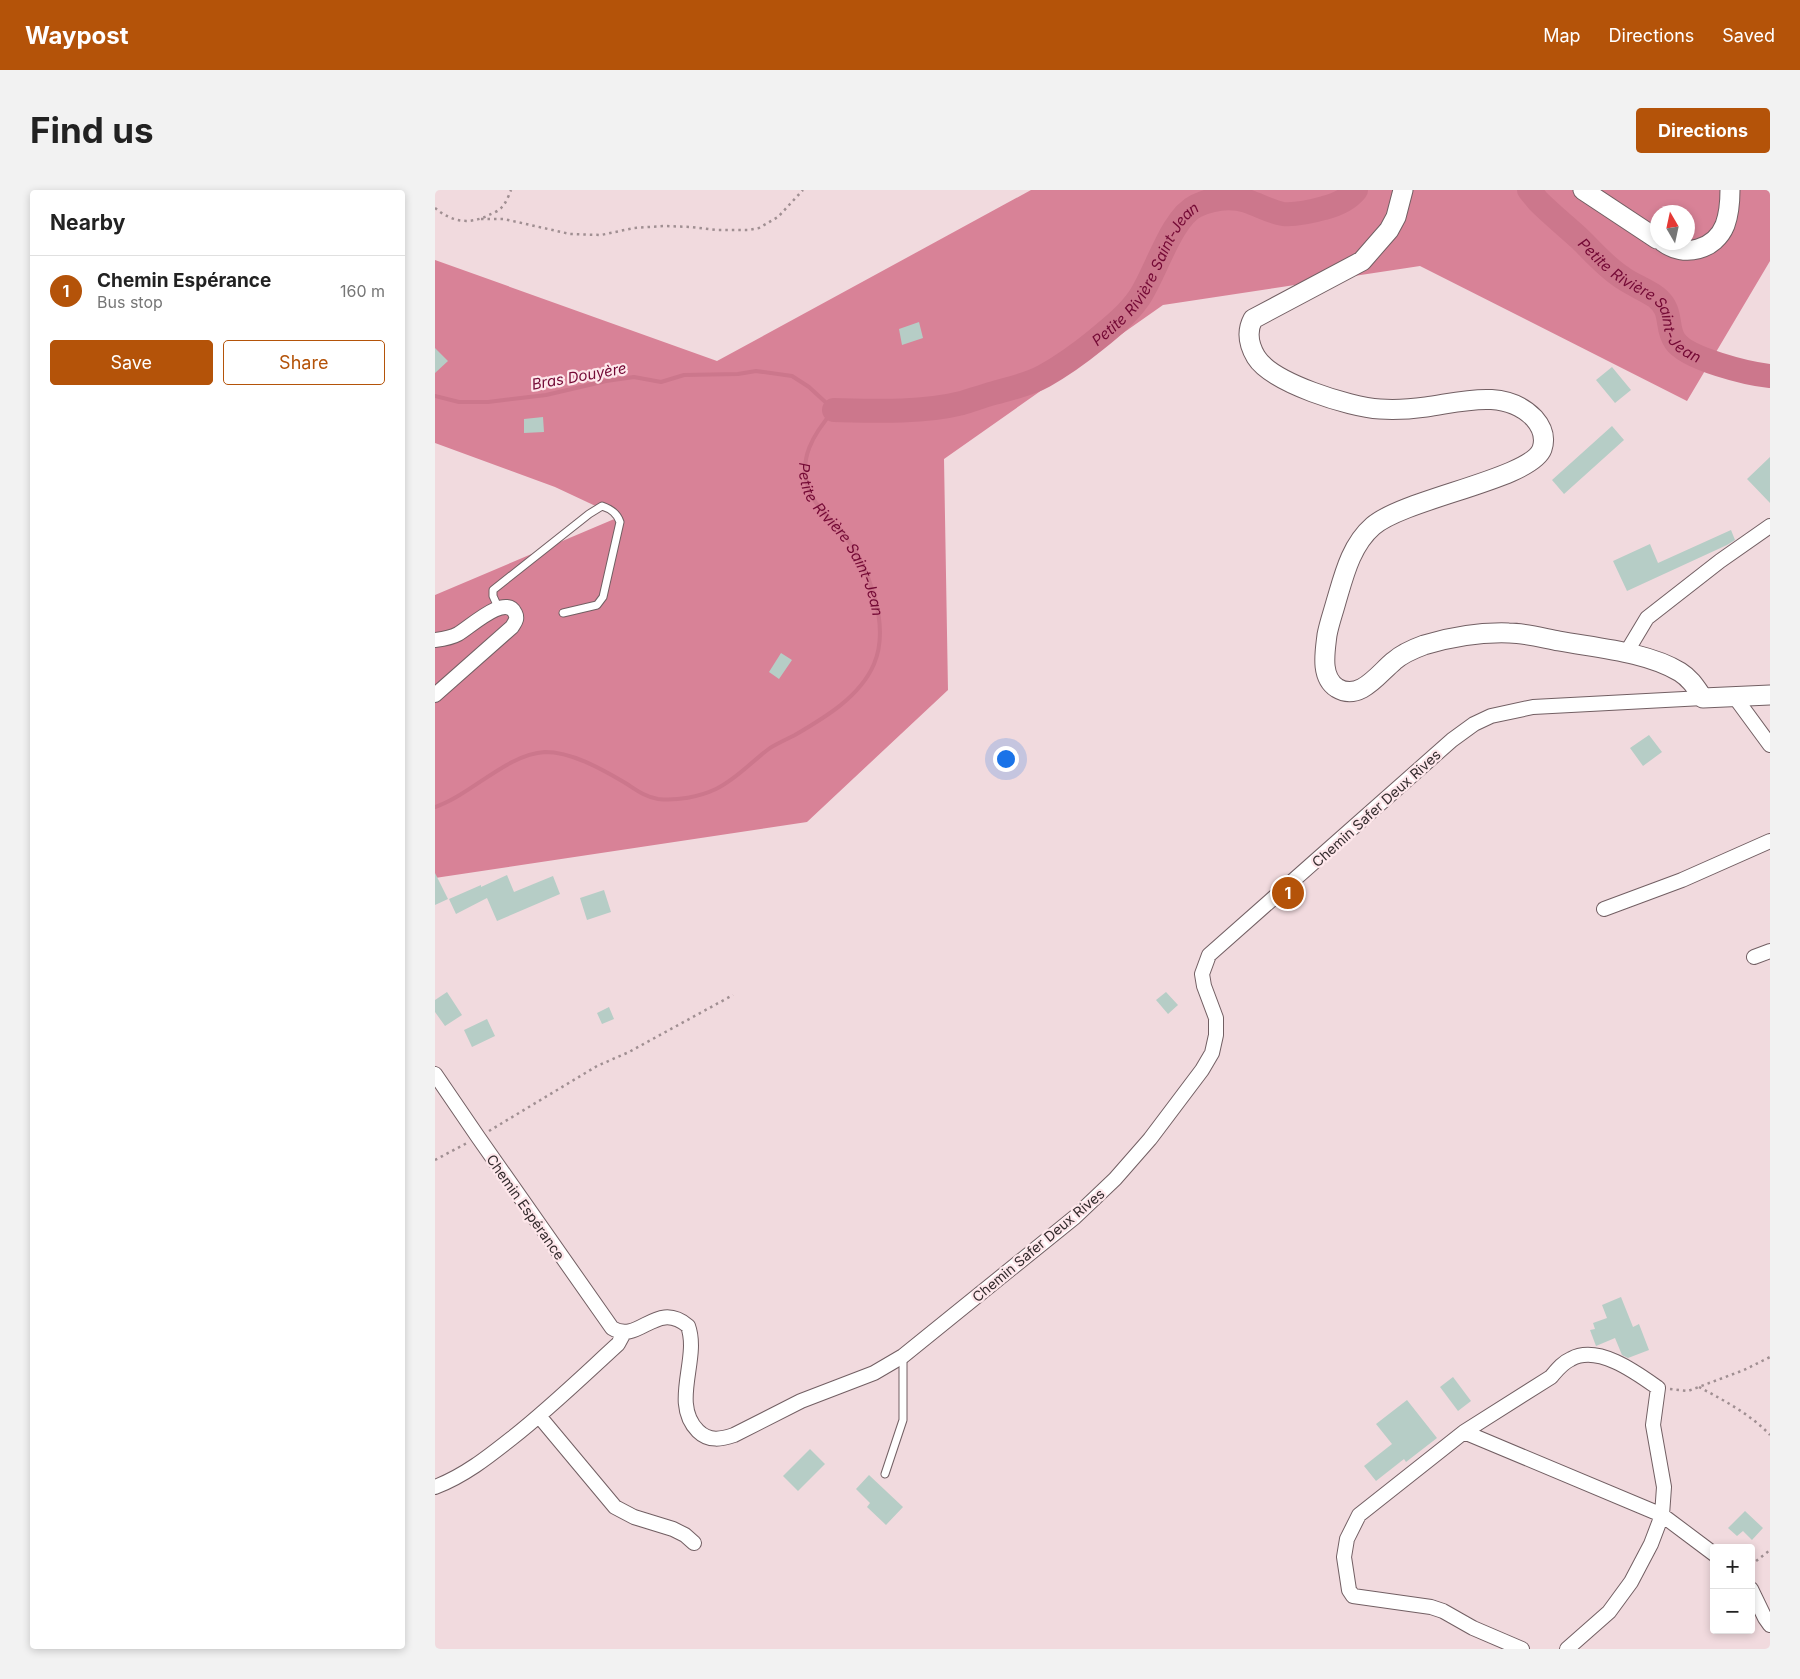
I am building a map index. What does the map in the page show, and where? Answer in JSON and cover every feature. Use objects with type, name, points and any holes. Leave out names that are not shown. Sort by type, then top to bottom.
[{"type":"street","points":[[1403,190],[1396,217],[1389,230],[1362,261],[1253,319],[1249,331],[1249,340],[1255,356],[1266,368],[1280,377],[1301,387],[1353,405],[1380,409],[1413,408],[1482,399],[1498,400],[1513,404],[1526,410],[1541,426],[1544,438],[1543,446],[1539,455],[1519,469],[1388,516],[1373,526],[1361,539],[1352,554],[1328,628],[1325,667],[1333,685],[1340,690],[1361,690],[1405,653],[1426,645],[1461,636],[1512,632],[1626,653],[1663,664],[1689,678],[1703,698],[1770,695]]},
{"type":"street","points":[[1583,190],[1650,234]]},
{"type":"street","points":[[1695,250],[1711,243],[1725,226],[1730,190]]},
{"type":"street","points":[[1626,653],[1647,618],[1720,561],[1770,526]]},
{"type":"street","points":[[435,640],[457,635],[498,607],[504,606],[513,609],[516,616],[516,621],[435,695]]},
{"type":"street","points":[[1734,696],[1770,745]]},
{"type":"street","name":"Chemin Safer Deux Rives","points":[[435,1487],[480,1464],[539,1416],[618,1344],[624,1333],[631,1332],[656,1319],[673,1317],[688,1326],[691,1341],[686,1407],[693,1425],[701,1434],[713,1440],[735,1435],[801,1401],[875,1373],[903,1356],[1075,1218],[1115,1180],[1150,1139],[1202,1070],[1212,1053],[1217,1018],[1204,986],[1202,974],[1209,956],[1452,740],[1474,724],[1491,716],[1524,708],[1703,698]]},
{"type":"street","points":[[1604,909],[1682,880],[1770,840]]},
{"type":"street","points":[[1754,957],[1770,950]]},
{"type":"street","name":"Chemin Espérance","points":[[435,1074],[609,1325],[615,1330],[624,1333]]},
{"type":"street","points":[[1522,1649],[1431,1607],[1356,1598],[1349,1590],[1343,1557],[1347,1539],[1359,1515],[1464,1432],[1551,1377],[1562,1364],[1572,1358],[1580,1355],[1593,1355],[1610,1359],[1642,1376],[1659,1388],[1653,1425],[1664,1487],[1662,1515],[1651,1544],[1631,1582],[1609,1612],[1567,1649]]},
{"type":"street","points":[[539,1416],[615,1507],[634,1517],[673,1529],[685,1535],[694,1543]]},
{"type":"street","points":[[1464,1432],[1662,1515],[1710,1551]]},
{"type":"street","points":[[1755,1597],[1770,1625]]},
{"type":"lane","points":[[498,607],[493,596],[493,590],[589,514],[602,506],[608,508],[618,515],[620,522],[603,597],[597,604],[563,613]]},
{"type":"lane","points":[[885,1474],[903,1420],[903,1356]]},
{"type":"path","points":[[481,219],[503,207],[511,190]]},
{"type":"path","points":[[435,208],[444,215],[466,222],[481,219],[504,219],[570,234],[601,235],[634,228],[664,226],[717,230],[749,230],[759,228],[777,217],[803,190]]},
{"type":"path","points":[[435,1160],[478,1137],[597,1066],[629,1052],[733,995]]},
{"type":"path","points":[[1659,1388],[1688,1391],[1744,1370],[1770,1357]]},
{"type":"path","points":[[1699,1387],[1752,1418],[1770,1435]]},
{"type":"path","points":[[1755,1562],[1770,1550]]},
{"type":"shaded area","points":[[1031,190],[1770,190],[1770,261],[1687,401],[1420,266],[1163,305],[944,459],[948,690],[807,822],[435,878],[435,595],[619,517],[555,487],[435,443],[435,260],[717,361]]},
{"type":"building","points":[[919,322],[923,338],[902,345],[899,329]]},
{"type":"building","points":[[435,348],[448,361],[435,373]]},
{"type":"building","points":[[1612,367],[1631,390],[1615,403],[1596,380]]},
{"type":"building","points":[[543,417],[544,432],[524,433],[524,419]]},
{"type":"building","points":[[1612,426],[1624,440],[1564,494],[1552,480]]},
{"type":"building","points":[[1770,457],[1770,503],[1747,479]]},
{"type":"building","points":[[1731,530],[1735,540],[1727,545],[1627,591],[1613,561],[1650,544],[1658,563]]},
{"type":"building","points":[[781,653],[792,660],[779,679],[769,672]]},
{"type":"building","points":[[1649,735],[1662,752],[1643,766],[1630,748]]},
{"type":"building","points":[[435,873],[448,899],[435,905]]},
{"type":"building","points":[[507,875],[514,892],[553,876],[560,894],[497,921],[487,898],[456,914],[449,899]]},
{"type":"building","points":[[604,890],[611,912],[587,920],[580,898]]},
{"type":"building","points":[[447,992],[462,1015],[445,1026],[435,1012],[435,1000]]},
{"type":"building","points":[[1166,992],[1178,1005],[1168,1014],[1156,1000]]},
{"type":"building","points":[[609,1007],[614,1019],[602,1024],[597,1013]]},
{"type":"building","points":[[487,1019],[495,1036],[472,1047],[464,1030]]},
{"type":"building","points":[[1621,1297],[1633,1327],[1639,1324],[1649,1350],[1628,1358],[1622,1355],[1615,1338],[1596,1346],[1590,1330],[1595,1329],[1593,1323],[1607,1318],[1602,1305]]},
{"type":"building","points":[[1453,1377],[1471,1401],[1458,1411],[1440,1387]]},
{"type":"building","points":[[1407,1400],[1437,1438],[1406,1462],[1404,1459],[1376,1481],[1364,1466],[1392,1444],[1376,1424]]},
{"type":"building","points":[[810,1449],[825,1464],[798,1491],[783,1476]]},
{"type":"building","points":[[869,1475],[903,1507],[886,1525],[867,1507],[870,1503],[856,1489]]},
{"type":"building","points":[[1745,1511],[1763,1528],[1752,1540],[1743,1531],[1737,1536],[1728,1528]]},
{"type":"waterway","name":"Petite Rivière Saint-Jean","points":[[834,410],[898,411],[947,406],[1032,382],[1051,372],[1077,354],[1108,330],[1130,309],[1139,298],[1171,234],[1187,212],[1196,206],[1209,201],[1228,198],[1247,201],[1283,214],[1298,214],[1337,204],[1356,190]]},
{"type":"waterway","name":"Petite Rivière Saint-Jean","points":[[1529,190],[1543,206],[1612,270],[1662,302],[1667,313],[1672,336],[1682,348],[1692,354],[1719,364],[1770,376]]},
{"type":"waterway","name":"Petite Rivière Saint-Jean","points":[[435,396],[459,402],[488,402],[546,395],[606,381],[634,377],[661,382],[684,375],[738,374],[756,371],[792,376],[809,387],[834,410],[820,428],[809,448],[806,458],[806,481],[813,499],[843,533],[861,562],[874,596],[880,631],[879,648],[868,676],[860,687],[840,706],[795,735],[770,748],[731,780],[709,792],[680,799],[653,798],[595,766],[565,755],[545,752],[531,754],[517,760],[462,794],[435,807]]},
{"type":"place","name":"Chemin Espérance","points":[[1288,893]]},
{"type":"water label","name":"Bras Douyère","points":[[579,376]]}]
